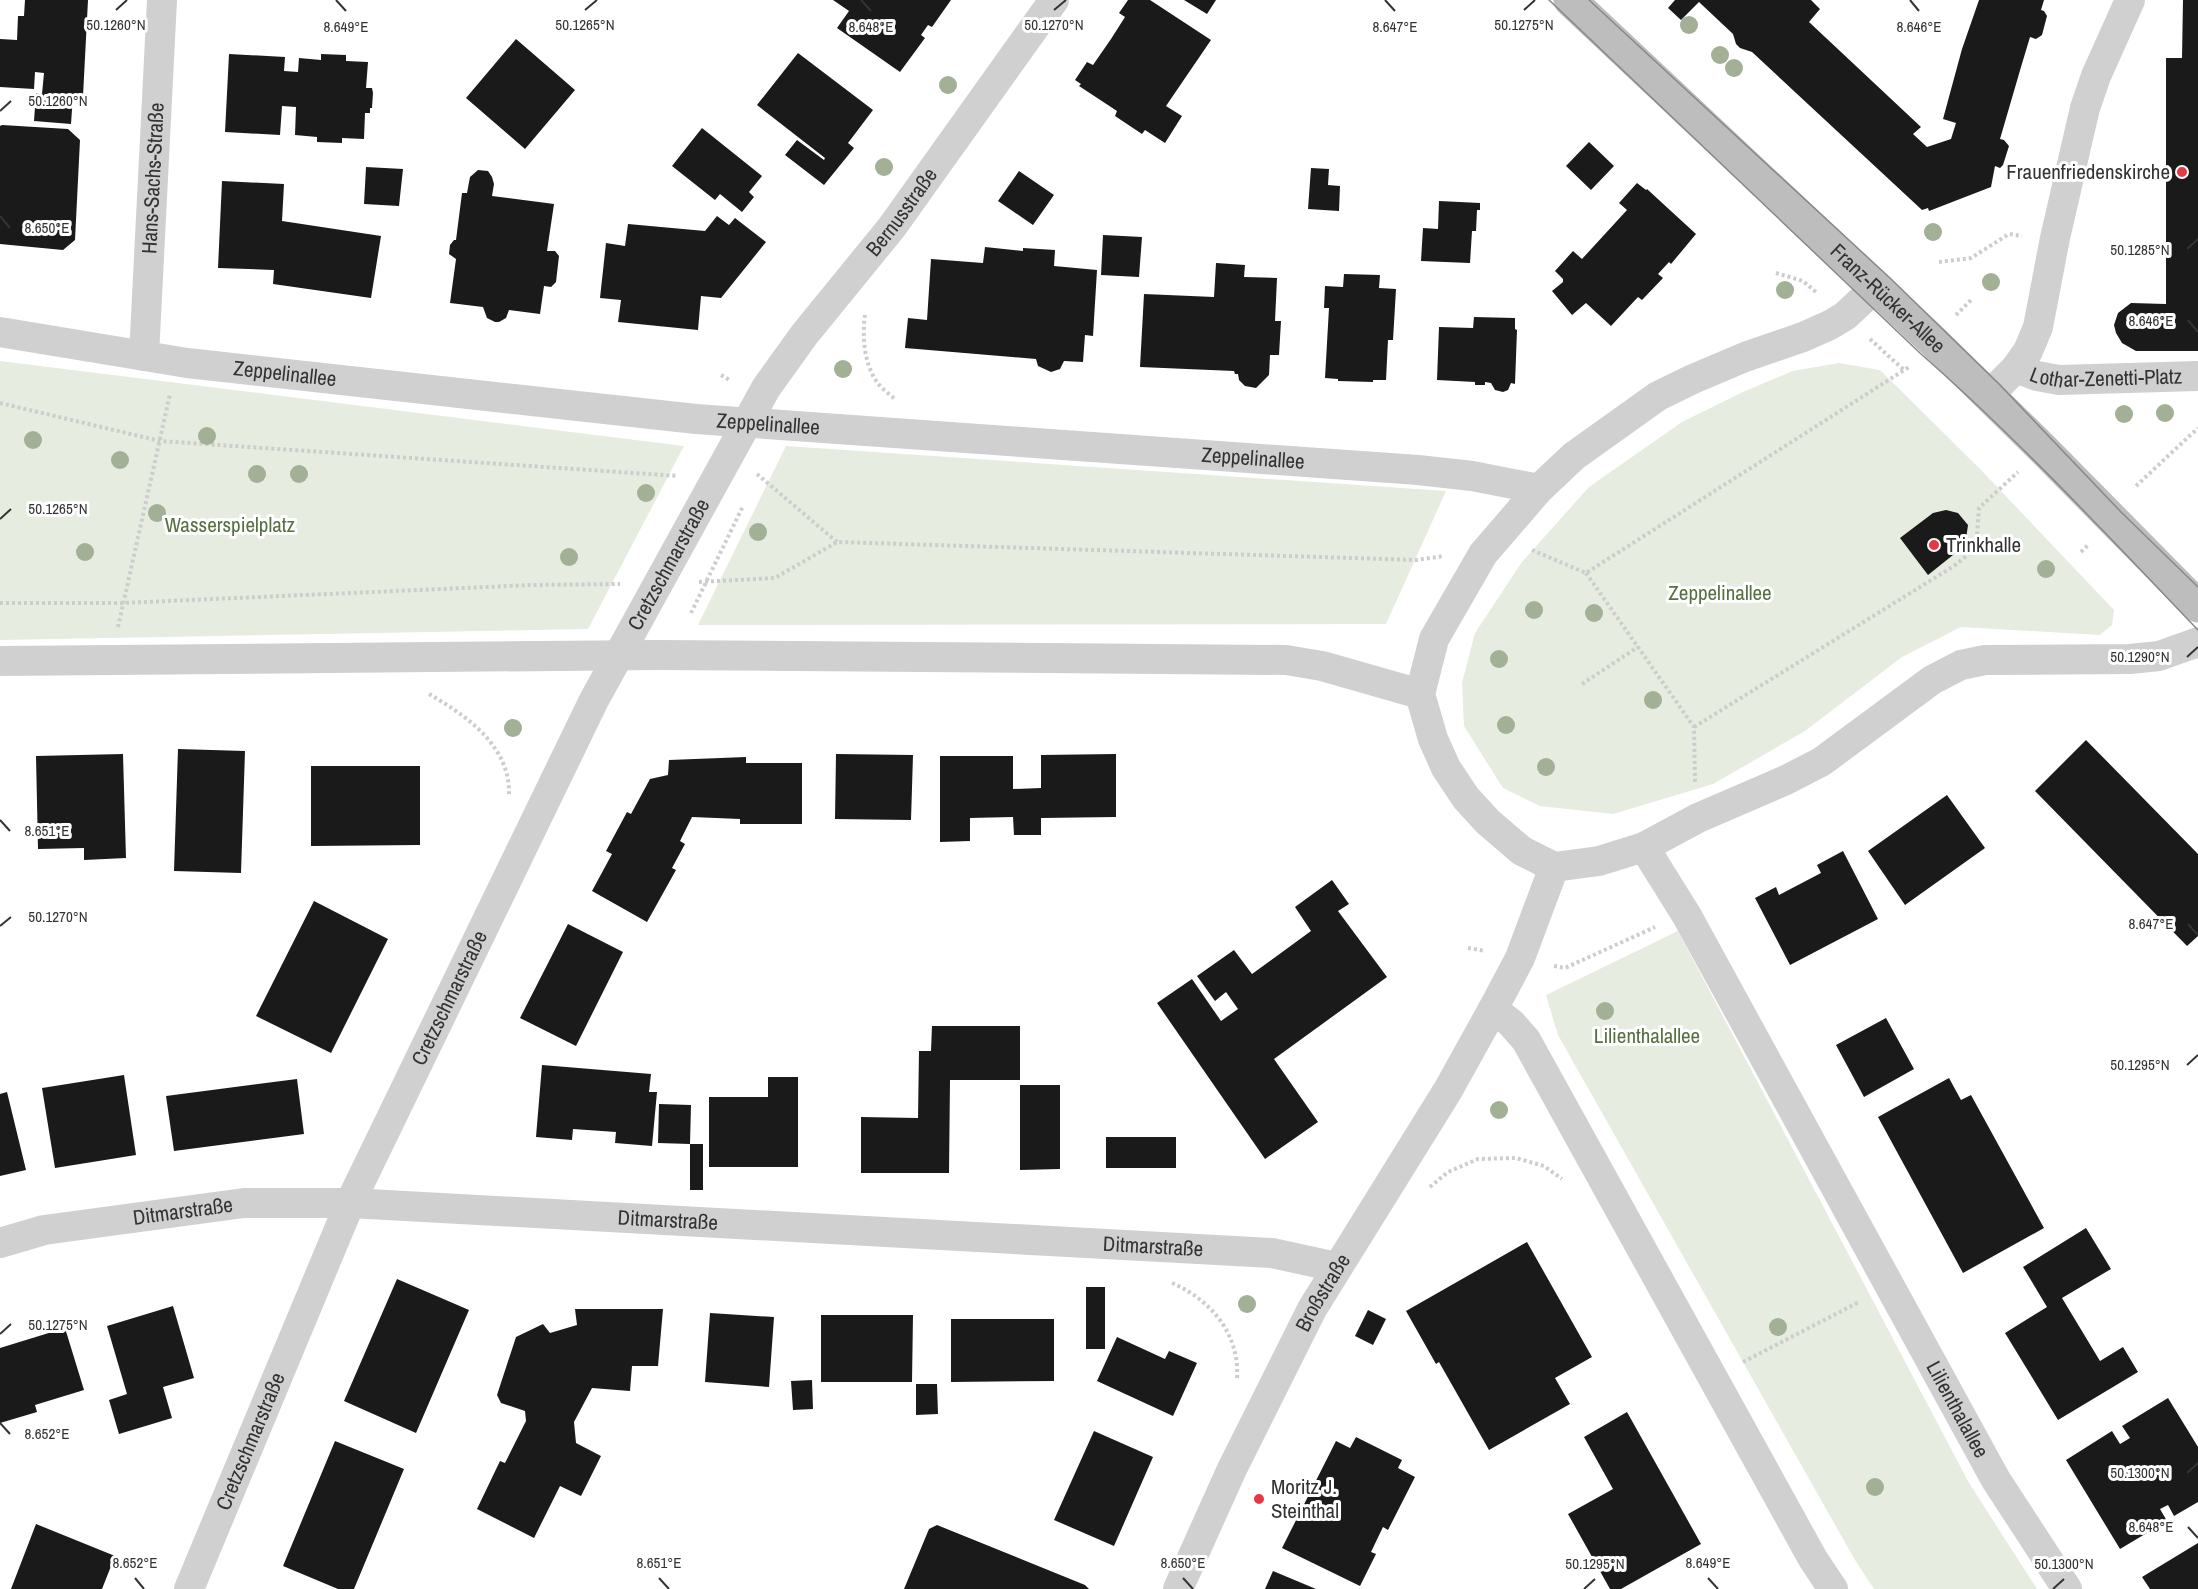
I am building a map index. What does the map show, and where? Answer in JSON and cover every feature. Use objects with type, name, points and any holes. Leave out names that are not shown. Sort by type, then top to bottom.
[{"type":"street","name":"Hans-Sachs-Straße","points":[[144,356],[162,0]]},
{"type":"street","name":"Bernusstraße","points":[[747,423],[766,388],[804,336],[892,227],[1054,0]]},
{"type":"street","name":"Franz-Rücker-Allee","points":[[1570,0],[1989,395],[2198,606]]},
{"type":"street","points":[[1989,395],[2016,368],[2028,351],[2038,327],[2055,238],[2085,108],[2096,76],[2130,0]]},
{"type":"street","points":[[1876,287],[1845,316],[1830,325],[1745,357],[1658,396],[1574,456],[1539,489],[1483,554],[1434,639],[1420,694],[1433,739],[1446,768],[1466,798],[1488,822],[1522,851],[1554,867],[1599,861],[1644,847],[1698,818],[1786,780],[1821,762],[1932,680],[1961,665],[1985,660],[2149,657],[2177,651],[2198,642]]},
{"type":"street","name":"Zeppelinallee","points":[[0,332],[211,366],[747,423],[1418,470],[1472,476],[1539,489]]},
{"type":"street","name":"Lothar-Zenetti-Platz","points":[[2016,368],[2037,376],[2059,380],[2198,376]]},
{"type":"street","name":"Cretzschmarstraße","points":[[189,1589],[350,1203],[594,700],[747,423]]},
{"type":"street","points":[[0,661],[130,658],[659,655],[1286,660],[1322,666],[1420,694]]},
{"type":"street","name":"Lilienthalallee","points":[[1644,847],[1687,916],[1996,1480],[2067,1589]]},
{"type":"street","points":[[1554,867],[1520,958],[1493,1009],[1511,1023],[1526,1040],[1808,1549],[1833,1589]]},
{"type":"street","name":"Broßstraße","points":[[1178,1589],[1232,1469],[1312,1309],[1448,1090],[1493,1009]]},
{"type":"street","name":"Ditmarstraße","points":[[0,1243],[44,1230],[244,1203],[350,1203],[1272,1253],[1336,1267]]},
{"type":"path","points":[[1939,262],[1971,258],[2008,234],[2025,236]]},
{"type":"path","points":[[1955,316],[1973,298]]},
{"type":"path","points":[[865,313],[863,328],[867,362],[877,382],[897,400]]},
{"type":"path","points":[[1586,573],[1905,371],[1933,341]]},
{"type":"path","points":[[117,637],[122,603],[172,384]]},
{"type":"path","points":[[0,403],[160,441],[686,476]]},
{"type":"path","points":[[2136,486],[2198,428]]},
{"type":"path","points":[[749,474],[758,474],[837,542]]},
{"type":"path","points":[[753,485],[758,474]]},
{"type":"path","points":[[1694,727],[1962,560],[1976,548],[1979,508],[2011,479]]},
{"type":"path","points":[[691,613],[748,496]]},
{"type":"path","points":[[697,582],[775,578],[837,542],[1416,560],[1447,555]]},
{"type":"path","points":[[1534,550],[1586,573],[1694,727],[1695,789]]},
{"type":"path","points":[[0,603],[122,603],[532,585],[627,584]]},
{"type":"path","points":[[1582,684],[1638,647]]},
{"type":"path","points":[[429,694],[460,712],[480,729],[499,754],[509,783],[508,803]]},
{"type":"path","points":[[1468,948],[1565,968],[1660,925],[1687,916]]},
{"type":"path","points":[[1424,1192],[1448,1172],[1479,1159],[1516,1158],[1544,1166],[1568,1183]]},
{"type":"path","points":[[1166,1280],[1192,1292],[1211,1308],[1236,1352],[1236,1382]]},
{"type":"path","points":[[1743,1362],[1860,1301]]},
{"type":"green space","name":"Wasserspielplatz","points":[[0,361],[684,446],[588,629],[0,640]]},
{"type":"green space","name":"Zeppelinallee","points":[[1839,363],[1880,370],[1981,470],[2114,610],[2112,625],[2100,635],[1961,627],[1902,657],[1805,731],[1713,784],[1613,814],[1540,806],[1503,788],[1464,726],[1462,683],[1475,633],[1522,562],[1589,487],[1682,422],[1745,391],[1793,371]]},
{"type":"green space","points":[[786,446],[1446,491],[1386,624],[698,625]]},
{"type":"green space","name":"Lilienthalallee","points":[[1678,931],[1969,1483],[2037,1589],[1874,1589],[1855,1560],[1558,1035],[1546,995]]},
{"type":"building","points":[[25,0],[88,0],[83,96],[73,95],[71,124],[34,121],[36,93],[42,94],[44,73],[35,72],[34,89],[0,87],[0,39],[17,40],[18,16],[24,16]]},
{"type":"building","points":[[833,0],[951,0],[932,27],[928,25],[921,35],[925,38],[900,72],[837,28],[849,11]]},
{"type":"building","points":[[1128,0],[1150,0],[1211,40],[1166,106],[1182,116],[1165,143],[1145,130],[1142,134],[1115,116],[1117,111],[1079,86],[1081,84],[1075,80],[1087,62],[1093,65],[1111,39],[1125,17],[1119,13]]},
{"type":"building","points":[[1184,0],[1216,0],[1207,14]]},
{"type":"building","points":[[1675,0],[1811,0],[1820,9],[1809,22],[1921,127],[1913,134],[1927,147],[1951,139],[1956,123],[1943,119],[1962,49],[1979,0],[2044,0],[2041,10],[2047,16],[2042,35],[2036,39],[2030,37],[2000,139],[2009,146],[2003,165],[2000,168],[1995,166],[1991,187],[1929,211],[1928,208],[1922,210],[1752,52],[1740,48],[1733,34],[1699,2],[1681,20],[1668,8]]},
{"type":"building","name":"Frauenfriedenskirche","points":[[2183,0],[2198,0],[2198,351],[2136,351],[2122,343],[2114,325],[2118,313],[2131,303],[2166,304],[2166,58],[2182,58]]},
{"type":"building","points":[[516,39],[575,90],[525,149],[466,98]]},
{"type":"building","points":[[798,53],[873,110],[848,143],[854,148],[824,185],[785,155],[797,140],[824,160],[825,158],[757,105]]},
{"type":"building","points":[[229,54],[285,57],[284,71],[298,72],[299,58],[321,60],[321,54],[346,55],[346,61],[368,62],[366,88],[372,88],[373,93],[370,113],[365,113],[364,139],[342,138],[342,143],[317,142],[317,137],[295,135],[296,107],[282,106],[280,135],[225,132]]},
{"type":"building","points":[[0,126],[68,129],[80,140],[75,240],[63,250],[0,244]]},
{"type":"building","points":[[702,128],[762,176],[749,192],[754,197],[742,212],[720,194],[715,200],[672,166]]},
{"type":"building","points":[[1589,142],[1614,166],[1591,190],[1566,166]]},
{"type":"building","points":[[366,167],[403,169],[399,206],[364,204]]},
{"type":"building","points":[[1311,168],[1329,169],[1328,185],[1340,186],[1339,211],[1308,209]]},
{"type":"building","points":[[478,170],[488,171],[492,177],[494,184],[492,196],[554,204],[547,251],[555,251],[559,256],[556,282],[551,287],[544,286],[540,314],[509,310],[506,318],[495,322],[487,318],[483,307],[450,303],[456,259],[449,254],[450,245],[456,240],[462,193],[467,193],[470,177]]},
{"type":"building","points":[[1019,171],[1054,195],[1033,225],[998,201]]},
{"type":"building","points":[[222,181],[284,184],[282,221],[381,236],[371,298],[273,284],[274,270],[218,268]]},
{"type":"building","points":[[1637,183],[1647,189],[1696,234],[1671,264],[1669,262],[1658,274],[1663,278],[1642,300],[1638,297],[1611,326],[1586,303],[1572,315],[1552,291],[1563,282],[1555,271],[1573,251],[1582,259],[1627,210],[1619,203]]},
{"type":"building","points":[[1439,201],[1480,203],[1480,210],[1477,210],[1476,231],[1472,231],[1470,263],[1421,261],[1423,228],[1438,229]]},
{"type":"building","points":[[717,216],[729,225],[735,218],[766,242],[721,298],[701,296],[698,330],[618,322],[621,300],[600,298],[606,243],[625,246],[628,224],[705,231]]},
{"type":"building","points":[[1103,235],[1142,237],[1139,277],[1101,275]]},
{"type":"building","points":[[985,247],[1023,251],[1023,248],[1055,250],[1054,266],[1097,270],[1093,336],[1085,335],[1083,362],[1064,361],[1060,369],[1051,372],[1038,366],[1036,359],[905,348],[908,318],[927,320],[931,259],[983,263]]},
{"type":"building","points":[[1216,263],[1245,265],[1244,277],[1277,278],[1275,321],[1281,321],[1279,355],[1270,355],[1269,375],[1256,388],[1245,386],[1234,371],[1140,367],[1144,294],[1214,297]]},
{"type":"building","points":[[1344,274],[1380,275],[1379,288],[1396,289],[1393,340],[1388,340],[1386,380],[1338,381],[1338,379],[1325,378],[1329,308],[1324,308],[1325,286],[1343,287]]},
{"type":"building","points":[[1474,317],[1515,318],[1515,329],[1517,330],[1515,384],[1511,383],[1508,390],[1503,392],[1495,390],[1491,383],[1485,382],[1485,385],[1475,385],[1475,382],[1437,380],[1439,327],[1473,328]]},
{"type":"building","name":"Trinkhalle","points":[[1946,510],[1958,513],[1968,525],[1966,539],[1958,551],[1928,575],[1900,538],[1933,513]]},
{"type":"building","points":[[2086,740],[2198,854],[2198,936],[2187,946],[2035,791]]},
{"type":"building","points":[[178,749],[245,751],[241,873],[174,871]]},
{"type":"building","points":[[123,754],[126,858],[84,860],[84,848],[38,849],[36,756]]},
{"type":"building","points":[[836,754],[913,755],[911,820],[835,819]]},
{"type":"building","points":[[1116,754],[1116,817],[1041,818],[1041,835],[1014,835],[1013,817],[970,818],[970,841],[940,842],[940,756],[1013,756],[1013,789],[1041,788],[1041,755]]},
{"type":"building","points":[[746,757],[746,763],[802,763],[802,824],[740,824],[740,819],[692,817],[680,841],[685,844],[672,868],[676,870],[647,922],[592,891],[612,854],[606,851],[627,812],[631,814],[650,779],[668,775],[669,760]]},
{"type":"building","points":[[311,766],[420,766],[420,845],[311,846]]},
{"type":"building","points":[[1947,795],[1985,848],[1905,905],[1868,851]]},
{"type":"building","points":[[1843,851],[1878,919],[1790,965],[1755,898],[1776,887],[1779,895],[1821,873],[1817,865]]},
{"type":"building","points":[[1332,880],[1349,904],[1338,911],[1387,977],[1274,1059],[1318,1122],[1265,1159],[1157,1003],[1192,979],[1221,1021],[1238,1009],[1226,992],[1215,1001],[1197,976],[1234,950],[1252,974],[1311,931],[1295,907]]},
{"type":"building","points":[[314,901],[388,939],[331,1053],[256,1016]]},
{"type":"building","points":[[568,924],[623,952],[576,1046],[520,1018]]},
{"type":"building","points":[[1886,1018],[1914,1069],[1864,1097],[1836,1045]]},
{"type":"building","points":[[932,1026],[1020,1026],[1020,1080],[950,1080],[949,1173],[861,1173],[861,1117],[918,1118],[919,1051],[931,1051]]},
{"type":"building","points":[[542,1065],[651,1074],[649,1092],[657,1092],[652,1146],[615,1143],[616,1132],[573,1129],[572,1140],[536,1137]]},
{"type":"building","points":[[124,1075],[136,1155],[55,1168],[42,1088]]},
{"type":"building","points":[[768,1077],[798,1077],[798,1167],[709,1167],[709,1097],[768,1097]]},
{"type":"building","points":[[1949,1078],[1961,1100],[1971,1095],[2044,1228],[1963,1273],[1878,1117]]},
{"type":"building","points":[[297,1079],[304,1134],[174,1151],[166,1096]]},
{"type":"building","points":[[1020,1085],[1060,1085],[1060,1169],[1020,1170]]},
{"type":"building","points":[[7,1092],[26,1170],[0,1176],[0,1094]]},
{"type":"building","points":[[659,1104],[691,1105],[690,1144],[658,1143]]},
{"type":"building","points":[[1106,1137],[1176,1137],[1176,1168],[1106,1168]]},
{"type":"building","points":[[690,1144],[703,1144],[703,1190],[690,1190]]},
{"type":"building","points":[[2086,1228],[2111,1269],[2062,1298],[2100,1361],[2123,1347],[2138,1372],[2058,1420],[2005,1333],[2047,1307],[2023,1267]]},
{"type":"building","points":[[1527,1242],[1592,1357],[1555,1378],[1570,1404],[1489,1450],[1439,1362],[1436,1364],[1406,1311]]},
{"type":"building","points":[[397,1279],[469,1310],[416,1433],[344,1401]]},
{"type":"building","points":[[1086,1287],[1105,1287],[1105,1349],[1086,1349]]},
{"type":"building","points":[[173,1306],[194,1378],[163,1387],[172,1418],[119,1434],[109,1400],[127,1394],[107,1326]]},
{"type":"building","points":[[575,1309],[663,1309],[658,1366],[632,1366],[630,1391],[592,1388],[574,1422],[576,1443],[601,1456],[581,1496],[560,1486],[534,1538],[477,1509],[500,1461],[505,1463],[526,1421],[525,1411],[501,1403],[497,1395],[516,1337],[543,1324],[550,1333],[577,1325]]},
{"type":"building","points":[[1368,1310],[1386,1319],[1373,1345],[1355,1336]]},
{"type":"building","points":[[710,1313],[774,1317],[769,1387],[705,1382]]},
{"type":"building","points":[[821,1315],[913,1315],[912,1382],[821,1382]]},
{"type":"building","points":[[951,1319],[1054,1319],[1054,1381],[951,1382]]},
{"type":"building","points":[[65,1328],[84,1390],[35,1405],[37,1412],[0,1423],[0,1348]]},
{"type":"building","points":[[1117,1337],[1165,1359],[1169,1351],[1197,1363],[1173,1416],[1097,1381]]},
{"type":"building","points":[[812,1380],[813,1409],[793,1410],[791,1381]]},
{"type":"building","points":[[916,1384],[937,1384],[938,1414],[916,1415]]},
{"type":"building","points":[[2168,1398],[2198,1447],[2198,1502],[2174,1516],[2168,1505],[2160,1509],[2167,1521],[2120,1549],[2066,1460],[2112,1431],[2120,1444],[2130,1438],[2122,1426]]},
{"type":"building","points":[[1627,1412],[1701,1544],[1621,1589],[1610,1589],[1568,1514],[1613,1489],[1584,1437]]},
{"type":"building","points":[[1094,1431],[1153,1457],[1114,1546],[1054,1520]]},
{"type":"building","points":[[1356,1437],[1402,1460],[1398,1468],[1415,1477],[1388,1530],[1383,1527],[1371,1552],[1376,1554],[1360,1586],[1282,1548],[1336,1441],[1350,1448]]},
{"type":"building","points":[[335,1441],[404,1469],[354,1589],[338,1589],[283,1566]]},
{"type":"building","points":[[36,1524],[115,1556],[102,1589],[11,1589]]},
{"type":"building","points":[[937,1525],[1085,1585],[1089,1589],[904,1589],[929,1529]]},
{"type":"building","points":[[2198,1543],[2198,1589],[2150,1589],[2142,1577]]},
{"type":"building","points":[[1273,1571],[1316,1589],[1265,1589]]},
{"type":"tram line","points":[[1549,0],[1993,420],[2063,489],[2198,630]]},
{"type":"tram line","points":[[1589,0],[1890,278],[2000,385],[2121,512],[2198,587]]},
{"type":"place","name":"Frauenfriedenskirche","points":[[2182,172]]},
{"type":"place","name":"Trinkhalle","points":[[1934,545]]},
{"type":"place","name":"Moritz J. Steinthal","points":[[1259,1499]]}]
